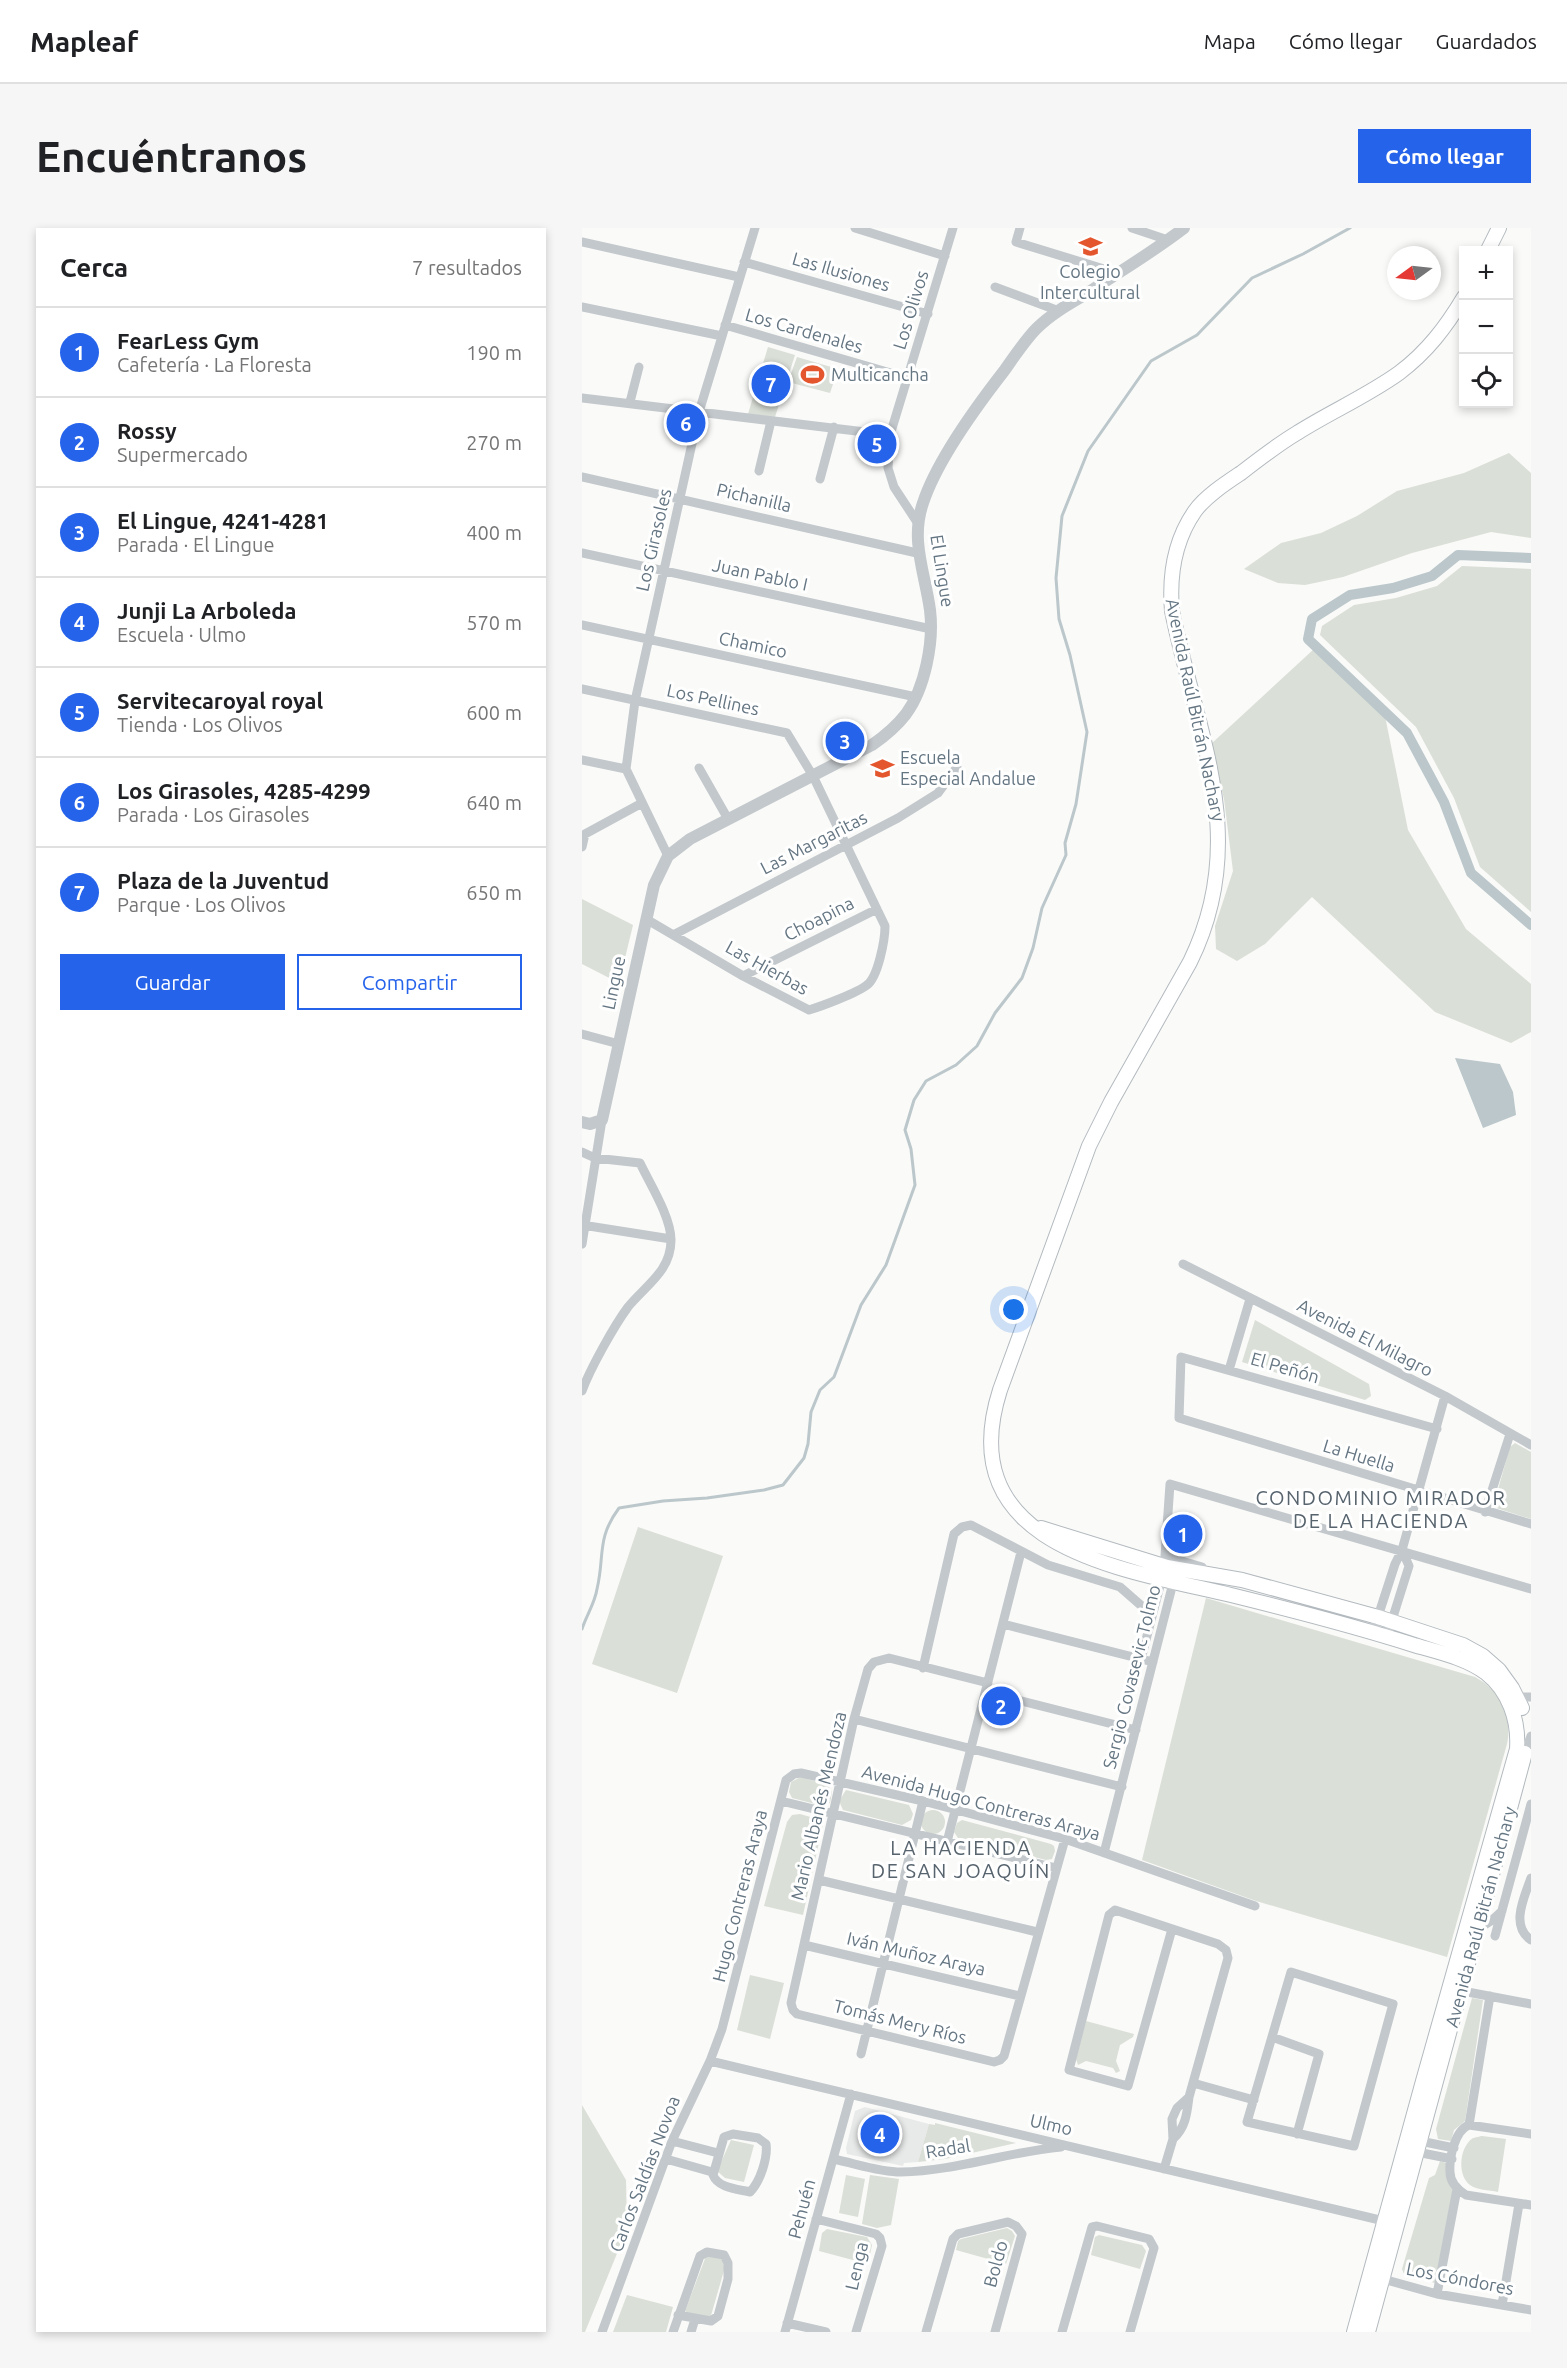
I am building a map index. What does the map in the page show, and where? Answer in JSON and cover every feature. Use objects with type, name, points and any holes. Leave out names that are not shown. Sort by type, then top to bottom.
[{"type":"main road","points":[[1490,246],[1499,228]]},
{"type":"main road","name":"Avenida Raúl Bitrán Nachary","points":[[1385,1625],[1373,1632],[1233,1595],[1031,1525],[1008,1500],[994,1470],[990,1435],[997,1400],[1089,1146],[1116,1092],[1194,955],[1205,929],[1215,894],[1219,831],[1217,805],[1172,611],[1170,587],[1173,561],[1180,538],[1196,510],[1223,485],[1298,432],[1368,393],[1400,372],[1443,331],[1462,300]]},
{"type":"main road","name":"Avenida Raúl Bitrán Nachary","points":[[1166,1571],[1242,1580],[1385,1625],[1443,1638],[1474,1650],[1499,1671],[1524,1697],[1529,1742],[1479,1929],[1455,1990],[1414,2148],[1384,2221],[1354,2332]]},
{"type":"main road","name":"Avenida Raúl Bitrán Nachary","points":[[1368,2332],[1455,1990],[1471,1913],[1517,1749],[1515,1718],[1502,1690],[1484,1671],[1385,1625]]},
{"type":"street","name":"Los Girasoles","points":[[626,769],[635,701],[699,412],[755,228]]},
{"type":"street","points":[[855,228],[945,256]]},
{"type":"street","name":"Los Olivos","points":[[917,522],[894,486],[888,468],[890,435],[953,228]]},
{"type":"street","points":[[1020,228],[1016,242],[1117,273]]},
{"type":"street","points":[[1132,228],[1168,240]]},
{"type":"street","name":"El Lingue","points":[[668,856],[690,839],[813,776],[880,739],[894,728],[916,697],[925,667],[931,629],[930,609],[917,553],[917,522],[923,501],[936,473],[975,409],[1037,328],[1184,228]]},
{"type":"street","points":[[582,242],[740,277]]},
{"type":"street","name":"Las Ilusiones","points":[[744,262],[928,314]]},
{"type":"street","points":[[995,287],[1059,311]]},
{"type":"street","name":"Los Cardenales","points":[[583,311],[722,336]]},
{"type":"street","name":"Los Cardenales","points":[[725,325],[908,378]]},
{"type":"street","points":[[630,402],[639,367]]},
{"type":"street","points":[[582,398],[890,435]]},
{"type":"street","points":[[759,471],[771,421]]},
{"type":"street","points":[[820,479],[834,427]]},
{"type":"street","name":"Pichanilla","points":[[582,477],[917,553]]},
{"type":"street","name":"Juan Pablo I","points":[[582,553],[931,629]]},
{"type":"street","name":"Chamico","points":[[582,625],[916,697]]},
{"type":"street","name":"Los Pellines","points":[[582,689],[787,733],[813,776],[877,909]]},
{"type":"street","points":[[582,760],[626,769],[668,856]]},
{"type":"street","name":"Las Margaritas","points":[[675,934],[898,818],[938,793],[957,767]]},
{"type":"street","points":[[699,768],[728,819]]},
{"type":"street","points":[[582,848],[585,834],[642,803]]},
{"type":"street","name":"Lingue","points":[[582,1244],[599,1122],[619,1044],[654,885],[668,856]]},
{"type":"street","name":"Las Hierbas","points":[[646,919],[743,976],[809,1010],[866,986],[873,978],[885,937],[885,926],[877,909]]},
{"type":"street","name":"Choapina","points":[[743,976],[877,909]]},
{"type":"street","points":[[582,1034],[619,1044]]},
{"type":"street","points":[[582,1122],[599,1122]]},
{"type":"street","points":[[582,1152],[595,1158],[640,1163],[666,1217],[671,1239],[668,1257],[661,1274],[628,1308],[587,1376],[582,1391]]},
{"type":"street","points":[[584,1225],[671,1239]]},
{"type":"street","name":"Avenida El Milagro","points":[[1183,1264],[1445,1396],[1531,1445]]},
{"type":"street","points":[[1229,1370],[1250,1299]]},
{"type":"street","name":"El Peñón","points":[[1179,1418],[1181,1357],[1437,1429]]},
{"type":"street","points":[[1385,1625],[1395,1564],[1402,1550],[1445,1396]]},
{"type":"street","name":"La Huella","points":[[1179,1418],[1531,1524]]},
{"type":"street","points":[[1485,1512],[1510,1434]]},
{"type":"street","points":[[1166,1571],[1170,1484],[1531,1588]]},
{"type":"street","points":[[923,1668],[954,1534],[962,1527],[971,1525],[1048,1565],[1120,1587],[1152,1615]]},
{"type":"street","points":[[1385,1625],[1409,1566],[1402,1550]]},
{"type":"street","points":[[947,1842],[1021,1552]]},
{"type":"street","name":"Sergio Covasevic Tolmo","points":[[1141,1659],[1166,1571]]},
{"type":"street","name":"Sergio Covasevic Tolmo","points":[[1104,1853],[1153,1662],[1166,1571]]},
{"type":"street","points":[[1003,1624],[1153,1662]]},
{"type":"street","name":"Mario Albanés Mendoza","points":[[793,2010],[791,2003],[854,1719],[868,1669],[873,1662],[888,1658],[1136,1730]]},
{"type":"street","points":[[854,1719],[1122,1787]]},
{"type":"street","name":"Avenida Hugo Contreras Araya","points":[[781,1801],[786,1780],[794,1774],[801,1773],[923,1801],[1065,1839],[1255,1906]]},
{"type":"street","name":"Hugo Contreras Araya","points":[[722,2029],[781,1801],[1056,1868]]},
{"type":"street","points":[[861,2054],[923,1801]]},
{"type":"street","points":[[1495,1936],[1527,1835],[1531,1804]]},
{"type":"street","points":[[1020,1996],[1065,1839]]},
{"type":"street","points":[[1531,1878],[1518,1920],[1522,1932],[1531,1940]]},
{"type":"street","points":[[819,1880],[1037,1932]]},
{"type":"street","points":[[1471,1913],[1485,1906],[1502,1911]]},
{"type":"street","points":[[1164,2169],[1173,2139],[1172,2120],[1178,2108],[1189,2097],[1228,1958],[1226,1950],[1218,1944],[1115,1910],[1109,1915],[1069,2070],[1128,2086],[1172,1929]]},
{"type":"street","points":[[1479,1929],[1491,1922],[1502,1911]]},
{"type":"street","name":"Iván Muñoz Araya","points":[[804,1945],[1020,1996]]},
{"type":"street","points":[[1291,1972],[1393,2004],[1354,2146],[1247,2122],[1254,2100],[1291,1972]]},
{"type":"street","points":[[1455,1990],[1531,2004]]},
{"type":"street","name":"Tomás Mery Ríos","points":[[793,2010],[797,2014],[994,2062],[1004,2056],[1020,1996]]},
{"type":"street","points":[[1490,1996],[1469,2125],[1458,2134],[1450,2173],[1457,2189],[1466,2195],[1531,2205]]},
{"type":"street","name":"Carlos Saldías Novoa","points":[[602,2332],[672,2141],[710,2061],[722,2029]]},
{"type":"street","points":[[1272,2037],[1319,2054],[1297,2133]]},
{"type":"street","name":"Ulmo","points":[[710,2061],[1384,2221]]},
{"type":"street","points":[[1193,2083],[1254,2100]]},
{"type":"street","name":"Pehuén","points":[[786,2328],[851,2094]]},
{"type":"street","points":[[1469,2125],[1531,2133]]},
{"type":"street","points":[[733,2134],[758,2138],[766,2144],[767,2151],[756,2186],[750,2192],[725,2187],[715,2181],[712,2172],[724,2137],[733,2134]]},
{"type":"street","points":[[672,2141],[718,2153]]},
{"type":"street","name":"Radal","points":[[833,2159],[888,2170],[937,2170],[1028,2150],[1069,2146]]},
{"type":"street","points":[[1414,2148],[1454,2148]]},
{"type":"street","points":[[1414,2148],[1452,2159]]},
{"type":"street","points":[[666,2159],[712,2172]]},
{"type":"street","points":[[1437,2294],[1457,2189]]},
{"type":"street","points":[[1502,2305],[1519,2204]]},
{"type":"street","name":"Lenga","points":[[816,2219],[876,2234],[880,2238],[882,2246],[856,2332]]},
{"type":"street","name":"Boldo","points":[[926,2332],[953,2239],[958,2234],[1008,2222],[1016,2226],[1022,2234],[995,2332]]},
{"type":"street","points":[[1062,2332],[1092,2227],[1097,2226],[1149,2239],[1154,2248],[1130,2332]]},
{"type":"street","points":[[673,2332],[678,2315],[700,2256],[707,2252],[724,2255],[728,2263],[728,2279],[718,2316],[711,2321],[678,2315]]},
{"type":"street","name":"Los Cóndores","points":[[1383,2279],[1437,2294],[1531,2310]]},
{"type":"street","points":[[691,2332],[695,2319]]},
{"type":"street","points":[[786,2328],[826,2332]]},
{"type":"shaded area","points":[[768,347],[795,355],[775,417],[748,414]]},
{"type":"shaded area","name":"Multicancha","points":[[797,357],[838,369],[830,393],[788,382]]},
{"type":"shaded area","points":[[1509,453],[1531,473],[1531,538],[1491,532],[1412,553],[1343,577],[1305,585],[1278,583],[1244,569],[1281,543],[1321,533],[1357,516],[1397,491],[1464,473]]},
{"type":"shaded area","points":[[1462,566],[1531,569],[1531,912],[1480,867],[1454,798],[1416,727],[1320,635],[1322,626],[1354,605],[1396,598],[1437,586]]},
{"type":"shaded area","points":[[1314,649],[1385,716],[1408,830],[1466,929],[1531,984],[1531,1032],[1511,1043],[1435,1012],[1312,897],[1265,944],[1237,961],[1216,949],[1215,926],[1233,871],[1224,799],[1211,744]]},
{"type":"shaded area","points":[[582,899],[633,925],[619,983],[582,964]]},
{"type":"shaded area","points":[[1455,1058],[1500,1064],[1513,1092],[1516,1115],[1483,1128]]},
{"type":"shaded area","points":[[1255,1320],[1369,1384],[1371,1396],[1365,1400],[1242,1362]]},
{"type":"shaded area","points":[[1515,1443],[1531,1452],[1531,1519],[1493,1507],[1510,1447]]},
{"type":"shaded area","points":[[638,1527],[723,1556],[677,1693],[592,1664]]},
{"type":"shaded area","points":[[1206,1598],[1475,1677],[1484,1682],[1498,1696],[1503,1704],[1508,1723],[1507,1744],[1447,1957],[1256,1901],[1142,1860]]},
{"type":"shaded area","points":[[801,1777],[828,1785],[832,1792],[830,1803],[823,1806],[792,1798],[789,1792],[791,1782]]},
{"type":"shaded area","points":[[846,1790],[909,1805],[913,1814],[911,1820],[902,1825],[843,1810],[839,1801]]},
{"type":"shaded area","points":[[933,1810],[941,1814],[945,1822],[941,1830],[933,1834],[925,1830],[921,1822],[925,1814]]},
{"type":"shaded area","points":[[800,1814],[821,1820],[823,1824],[803,1915],[764,1906],[787,1822],[792,1815]]},
{"type":"shaded area","points":[[962,1820],[1051,1844],[1055,1851],[1052,1859],[1046,1860],[958,1838],[954,1832],[957,1823]]},
{"type":"shaded area","points":[[750,1975],[784,1983],[770,2039],[737,2030]]},
{"type":"shaded area","points":[[1472,1998],[1483,2000],[1465,2121],[1454,2130],[1451,2141],[1438,2139],[1436,2129]]},
{"type":"shaded area","points":[[1086,2021],[1134,2034],[1120,2045],[1116,2061],[1120,2071],[1116,2073],[1113,2068],[1086,2061],[1078,2065],[1076,2059]]},
{"type":"shaded area","points":[[582,2105],[626,2180],[627,2229],[585,2332],[582,2332]]},
{"type":"shaded area","points":[[865,2107],[929,2124],[918,2162],[904,2163],[903,2166],[847,2154],[846,2148],[855,2111]]},
{"type":"shaded area","points":[[935,2123],[1016,2143],[945,2159],[918,2162],[929,2124],[935,2125]]},
{"type":"shaded area","points":[[1482,2136],[1506,2139],[1498,2192],[1473,2187],[1463,2175],[1462,2154],[1468,2142]]},
{"type":"shaded area","points":[[731,2140],[754,2145],[744,2182],[725,2178],[717,2171]]},
{"type":"shaded area","points":[[1440,2161],[1446,2163],[1453,2191],[1435,2283],[1404,2274],[1402,2269],[1429,2178],[1435,2175]]},
{"type":"shaded area","points":[[846,2175],[865,2179],[858,2217],[839,2213]]},
{"type":"shaded area","points":[[870,2175],[899,2179],[891,2225],[877,2228],[862,2224]]},
{"type":"shaded area","points":[[1007,2228],[1015,2236],[1006,2264],[956,2250],[958,2241],[961,2239]]},
{"type":"shaded area","points":[[827,2229],[867,2237],[872,2245],[868,2264],[819,2251],[822,2233]]},
{"type":"shaded area","points":[[1099,2235],[1142,2245],[1146,2251],[1140,2269],[1091,2255],[1095,2237]]},
{"type":"shaded area","points":[[706,2256],[722,2258],[725,2267],[710,2319],[689,2315],[685,2311]]},
{"type":"shaded area","points":[[627,2295],[673,2307],[666,2332],[613,2332]]},
{"type":"waterway","points":[[582,1629],[596,1594],[607,1529],[619,1508],[663,1501],[707,1498],[783,1485],[804,1458],[808,1444],[811,1412],[820,1390],[834,1377],[861,1305],[886,1265],[915,1185],[911,1149],[905,1130],[914,1100],[926,1081],[956,1065],[977,1046],[995,1013],[1022,978],[1033,948],[1042,908],[1066,855],[1065,843],[1076,804],[1087,732],[1070,655],[1059,619],[1056,578],[1062,516],[1088,451],[1151,361],[1197,335],[1252,278],[1350,228]]},
{"type":"waterway","points":[[1531,558],[1458,555],[1432,576],[1393,588],[1350,595],[1312,619],[1308,639],[1407,733],[1444,802],[1471,873],[1531,925]]},
{"type":"place","name":"Colegio Intercultural","points":[[1090,246]]},
{"type":"place","name":"Multicancha","points":[[813,375]]},
{"type":"place","name":"Plaza de la Juventud","points":[[771,384]]},
{"type":"place","name":"Los Girasoles, 4285-4299","points":[[686,423]]},
{"type":"place","name":"Servitecaroyal royal","points":[[877,444]]},
{"type":"place","name":"El Lingue, 4241-4281","points":[[845,741]]},
{"type":"place","name":"Escuela Especial Andalue","points":[[882,768]]},
{"type":"place","name":"FearLess Gym","points":[[1183,1534]]},
{"type":"place","name":"Rossy","points":[[1001,1706]]},
{"type":"place","name":"Junji La Arboleda","points":[[880,2134]]},
{"type":"district","name":"CONDOMINIO MIRADOR DE LA HACIENDA","points":[[1381,1510]]},
{"type":"district","name":"LA HACIENDA DE SAN JOAQUÍN","points":[[961,1860]]}]
